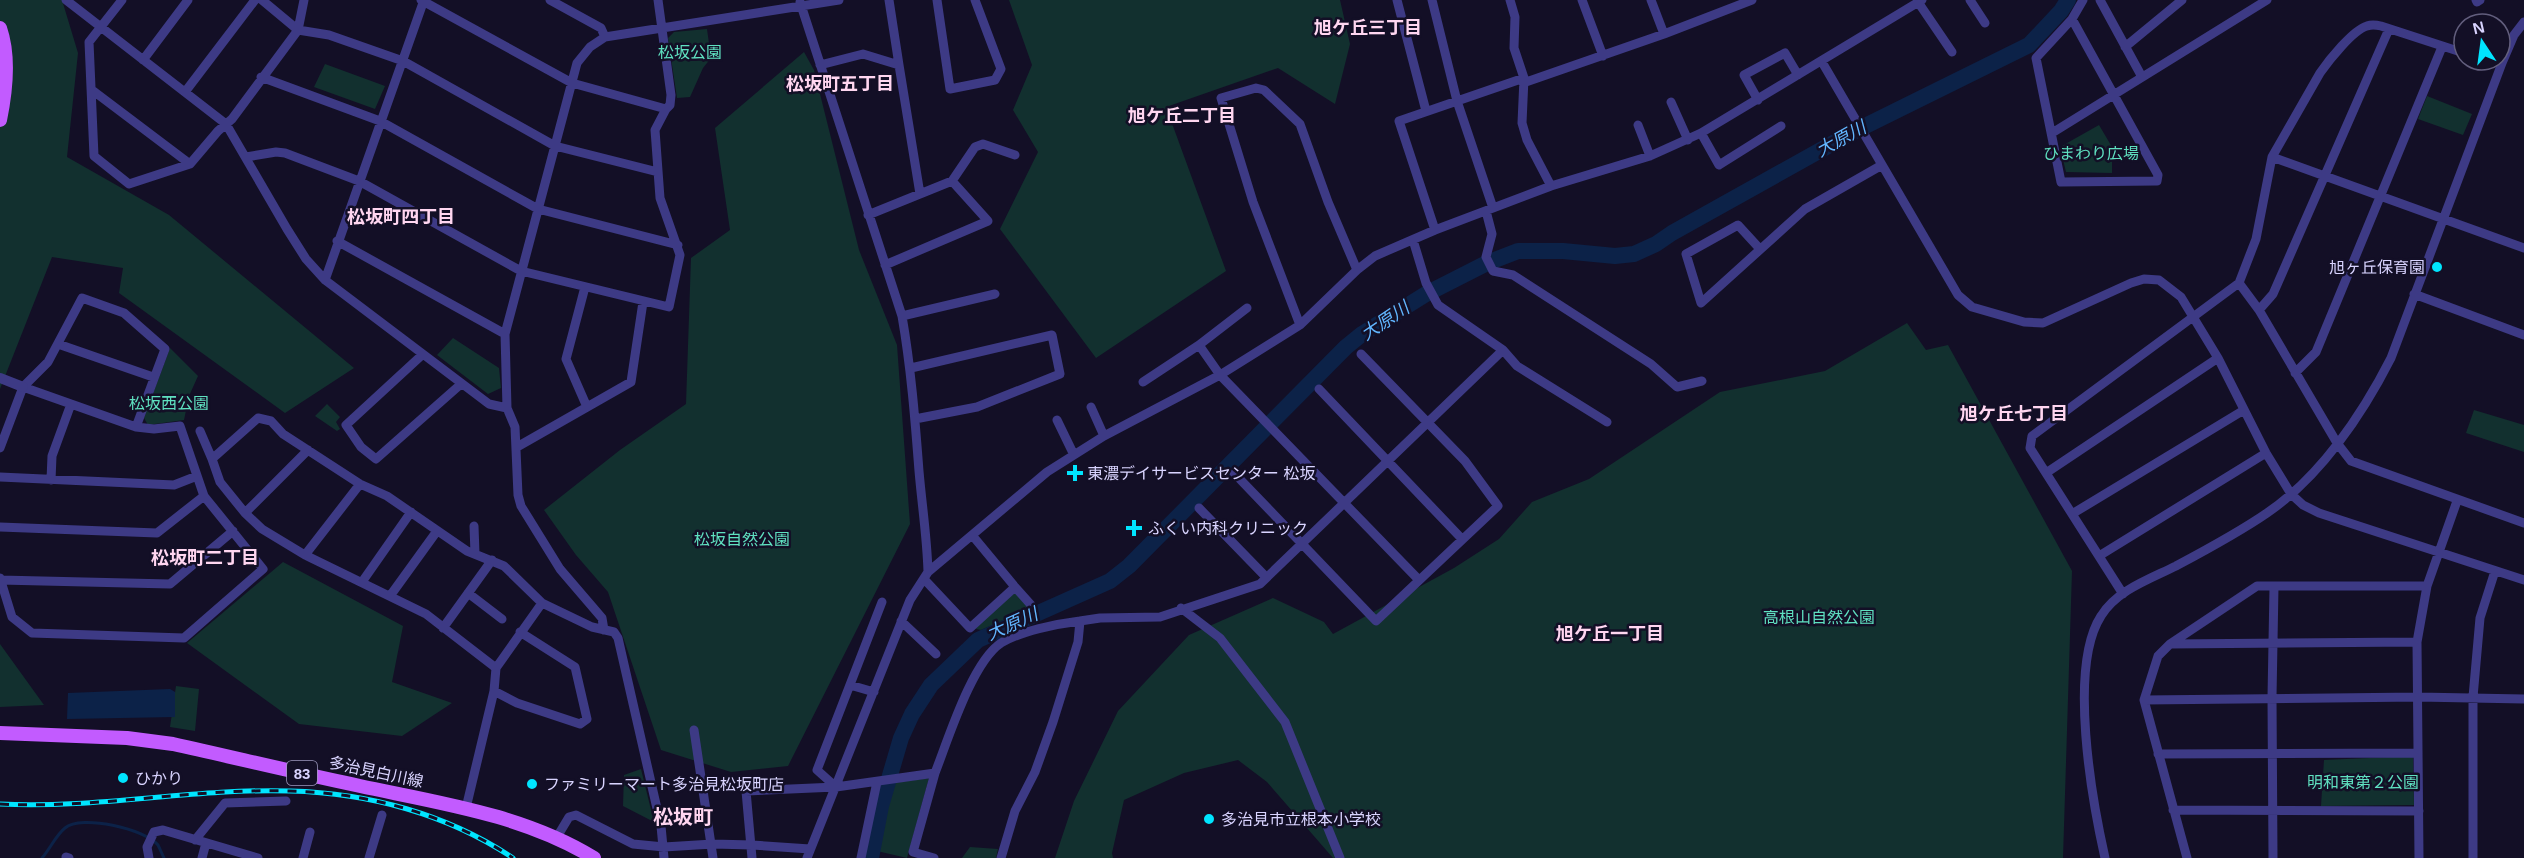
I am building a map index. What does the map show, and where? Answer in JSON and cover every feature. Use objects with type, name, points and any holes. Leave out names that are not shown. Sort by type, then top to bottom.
[{"type":"main road","points":[[0,28],[4,46],[5,77],[0,120]]},
{"type":"main road","name":"多治見白川線","points":[[0,733],[127,738],[173,744],[466,808],[532,827],[557,837],[594,858]]},
{"type":"street","points":[[66,0],[226,124],[286,229],[306,259],[325,280],[489,404],[507,408]]},
{"type":"street","points":[[122,0],[89,42],[94,156],[129,184],[190,164],[226,124],[298,30],[304,0]]},
{"type":"street","points":[[143,60],[188,0]]},
{"type":"street","points":[[185,92],[255,0]]},
{"type":"street","points":[[262,0],[298,30],[329,35],[403,61],[555,146],[658,172]]},
{"type":"street","points":[[325,280],[423,0],[572,83],[666,109]]},
{"type":"street","points":[[550,0],[601,28],[605,37]]},
{"type":"street","points":[[246,157],[276,152],[285,153],[359,181],[521,271],[669,307],[680,255],[660,198],[656,130],[670,105],[672,95],[658,0]]},
{"type":"street","points":[[604,630],[602,618],[560,569],[521,506],[518,495],[515,427],[507,408],[505,334],[577,63],[590,47],[605,37],[800,3],[839,0]]},
{"type":"street","points":[[889,0],[920,194]]},
{"type":"street","points":[[937,0],[950,89],[995,80],[1001,69],[975,0]]},
{"type":"street","points":[[1432,0],[1457,101],[1490,210],[1492,234],[1486,257],[1493,271],[1513,275],[1522,280],[1651,364],[1677,387],[1702,381]]},
{"type":"street","points":[[1510,0],[1515,17],[1514,48],[1523,80],[1522,123],[1551,186]]},
{"type":"street","points":[[1582,0],[1603,56]]},
{"type":"street","points":[[1651,0],[1664,34]]},
{"type":"street","points":[[1435,230],[1399,121],[1603,56],[1664,34],[1722,5],[1752,0]]},
{"type":"street","points":[[1970,0],[1985,23]]},
{"type":"street","points":[[2072,19],[2158,175],[2157,181],[2061,182],[2036,58],[2072,19],[2083,0]]},
{"type":"street","points":[[2125,47],[2182,0]]},
{"type":"street","points":[[2052,133],[2267,0]]},
{"type":"street","points":[[1401,1],[1426,111]]},
{"type":"street","points":[[557,837],[569,817],[576,815],[633,843],[664,847],[713,844],[752,845],[808,854],[901,621],[910,600],[926,575],[1047,472],[1073,453],[1220,375],[1300,325],[1357,270],[1375,256],[1435,230],[1551,186],[1650,156],[1688,140],[1822,62],[1920,1],[1952,52]]},
{"type":"street","points":[[800,3],[902,316],[911,368],[927,526],[926,575],[970,627],[1015,587]]},
{"type":"street","points":[[2105,3],[2142,77]]},
{"type":"street","points":[[2512,39],[2524,22]]},
{"type":"street","points":[[2124,594],[2030,448],[2032,436],[2239,283],[2256,239],[2272,157],[2328,61],[2361,29],[2370,25],[2390,29],[2452,50]]},
{"type":"street","points":[[2259,310],[2273,294],[2390,29]]},
{"type":"street","points":[[2295,373],[2316,352],[2442,47]]},
{"type":"street","points":[[1758,100],[1744,75],[1785,53],[1798,75]]},
{"type":"street","points":[[820,65],[863,54],[899,65]]},
{"type":"street","points":[[1822,62],[1958,295],[1972,307],[2024,322],[2043,323],[2144,279],[2159,280],[2181,297],[2218,358],[2266,453],[2291,495],[2303,505],[2319,513],[2524,580]]},
{"type":"street","points":[[2105,858],[2096,818],[2086,733],[2085,689],[2091,641],[2100,616],[2124,594],[2266,514],[2291,495],[2337,443],[2377,386],[2391,358],[2499,72]]},
{"type":"street","points":[[261,77],[380,121],[538,209],[678,245]]},
{"type":"street","points":[[1300,325],[1253,202],[1221,98],[1256,88],[1264,90],[1300,124],[1328,202],[1357,270]]},
{"type":"street","points":[[92,90],[190,164]]},
{"type":"street","points":[[1671,102],[1688,140]]},
{"type":"street","points":[[1638,125],[1650,156]]},
{"type":"street","points":[[1701,133],[1719,165],[1781,126]]},
{"type":"street","points":[[868,215],[952,181],[975,147],[983,144],[1015,155]]},
{"type":"street","points":[[2272,157],[2524,248]]},
{"type":"street","points":[[1760,249],[1738,225],[1686,254],[1701,303],[1804,209],[1882,165]]},
{"type":"street","points":[[885,265],[988,221],[952,181]]},
{"type":"street","points":[[1413,240],[1426,283],[1438,304],[1503,350],[1516,366],[1606,422]]},
{"type":"street","points":[[337,241],[505,334]]},
{"type":"street","points":[[2239,283],[2259,310],[2337,443],[2351,461],[2524,524]]},
{"type":"street","points":[[585,287],[566,359],[587,406]]},
{"type":"street","points":[[902,316],[995,294]]},
{"type":"street","points":[[2414,294],[2524,335]]},
{"type":"street","points":[[0,448],[23,387],[48,362],[82,298],[124,313],[165,349],[136,427]]},
{"type":"street","points":[[517,447],[631,382],[643,302]]},
{"type":"street","points":[[1143,382],[1199,345],[1247,308]]},
{"type":"street","points":[[911,368],[1052,335],[1060,374],[977,407],[915,419]]},
{"type":"street","points":[[58,344],[153,377]]},
{"type":"street","points":[[1199,345],[1220,375],[1419,580]]},
{"type":"street","points":[[934,858],[913,852],[934,773],[979,666],[1000,644],[1054,624],[1100,618],[1160,616],[1260,584],[1265,576],[1503,350]]},
{"type":"street","points":[[1234,473],[1376,621],[1498,506],[1465,461],[1361,354]]},
{"type":"street","points":[[422,355],[346,425],[361,447],[376,459],[461,384]]},
{"type":"street","points":[[2046,473],[2218,358]]},
{"type":"street","points":[[0,378],[136,427],[154,429],[180,426],[204,496],[233,531],[263,568],[184,638],[32,633],[12,617],[0,579],[170,584],[233,531]]},
{"type":"street","points":[[1319,389],[1462,539]]},
{"type":"street","points":[[51,480],[52,456],[71,404]]},
{"type":"street","points":[[1091,407],[1104,436]]},
{"type":"street","points":[[2072,514],[2244,410]]},
{"type":"street","points":[[212,459],[258,418],[271,421],[283,434],[360,484],[387,496],[475,554],[504,566],[542,603],[592,627],[614,632],[618,638],[664,847],[664,858]]},
{"type":"street","points":[[1057,420],[1073,453]]},
{"type":"street","points":[[200,431],[220,482],[245,513],[262,529],[305,555],[426,614],[496,668]]},
{"type":"street","points":[[245,513],[308,450]]},
{"type":"street","points":[[2099,556],[2266,453]]},
{"type":"street","points":[[0,477],[174,485],[197,476]]},
{"type":"street","points":[[305,555],[360,484]]},
{"type":"street","points":[[0,528],[158,533],[204,496]]},
{"type":"street","points":[[2419,858],[2417,642],[2427,586],[2457,501]]},
{"type":"street","points":[[1199,508],[1265,576]]},
{"type":"street","points":[[362,582],[411,512]]},
{"type":"street","points":[[474,526],[475,554]]},
{"type":"street","points":[[390,596],[437,531]]},
{"type":"street","points":[[972,535],[1032,606]]},
{"type":"street","points":[[443,628],[492,560]]},
{"type":"street","points":[[2473,858],[2473,697],[2481,618],[2495,571]]},
{"type":"street","points":[[2187,858],[2144,700],[2158,656],[2170,644],[2257,586],[2427,586]]},
{"type":"street","points":[[2272,858],[2274,586]]},
{"type":"street","points":[[468,593],[502,619]]},
{"type":"street","points":[[466,808],[494,691],[496,668],[542,603]]},
{"type":"street","points":[[836,787],[818,770],[882,603]]},
{"type":"street","points":[[1181,608],[1220,638],[1285,722],[1340,858]]},
{"type":"street","points":[[901,621],[936,654]]},
{"type":"street","points":[[1001,858],[1015,811],[1035,772],[1053,722],[1078,642],[1080,621]]},
{"type":"street","points":[[494,691],[517,703],[580,724],[586,719],[575,667],[520,632]]},
{"type":"street","points":[[2170,644],[2417,642]]},
{"type":"street","points":[[850,685],[874,692]]},
{"type":"street","points":[[2144,700],[2272,697],[2524,699]]},
{"type":"street","points":[[694,730],[713,844],[713,858]]},
{"type":"street","points":[[2158,754],[2417,753]]},
{"type":"street","points":[[752,858],[747,791],[836,787],[934,773]]},
{"type":"street","points":[[861,858],[877,782]]},
{"type":"street","points":[[195,840],[225,803],[286,801]]},
{"type":"street","points":[[2173,810],[2419,812]]},
{"type":"street","points":[[369,858],[382,815]]},
{"type":"street","points":[[149,858],[147,847],[154,832],[163,830],[206,843],[226,854],[258,858]]},
{"type":"street","points":[[303,858],[310,832]]},
{"type":"street","points":[[202,858],[206,843]]},
{"type":"green space","points":[[0,0],[62,0],[78,53],[67,157],[169,215],[354,368],[285,413],[119,293],[123,268],[52,257],[0,389]]},
{"type":"green space","points":[[1009,0],[1340,0],[1350,44],[1335,104],[1278,68],[1166,107],[1226,271],[1096,358],[1000,229],[1038,152],[1013,110],[1032,65]]},
{"type":"green space","name":"松坂公園","points":[[707,29],[711,58],[703,68],[690,97],[677,98],[668,38],[674,32]]},
{"type":"green space","name":"松坂自然公園","points":[[804,52],[814,70],[859,250],[897,345],[910,524],[788,766],[731,772],[661,750],[608,592],[576,555],[544,510],[620,450],[686,404],[691,258],[730,230],[715,128]]},
{"type":"green space","points":[[325,64],[385,86],[375,109],[314,87]]},
{"type":"green space","points":[[2427,96],[2472,114],[2463,135],[2418,119]]},
{"type":"green space","name":"ひまわり広場","points":[[2099,125],[2112,147],[2112,173],[2066,172],[2060,147]]},
{"type":"green space","name":"高根山自然公園","points":[[1907,323],[1926,350],[1948,345],[2072,571],[2063,858],[1333,858],[1267,782],[1238,760],[1184,773],[1124,800],[1112,853],[1113,858],[1055,858],[1074,801],[1118,711],[1189,635],[1273,598],[1324,622],[1333,634],[1454,568],[1499,539],[1532,502],[1589,479],[1720,392],[1825,371]]},
{"type":"green space","points":[[453,338],[499,368],[501,388],[488,394],[437,355]]},
{"type":"green space","name":"松坂西公園","points":[[170,348],[198,376],[189,396],[184,420],[148,425],[144,418]]},
{"type":"green space","points":[[327,404],[340,417],[336,422],[340,429],[337,431],[315,416]]},
{"type":"green space","points":[[2474,410],[2524,425],[2524,452],[2466,433]]},
{"type":"green space","points":[[283,562],[403,626],[392,682],[452,703],[402,736],[299,724],[187,643]]},
{"type":"green space","points":[[1012,592],[1018,593],[1030,608],[981,630],[976,629],[977,625]]},
{"type":"green space","points":[[0,644],[44,705],[0,707]]},
{"type":"green space","points":[[176,686],[199,689],[195,731],[170,727]]},
{"type":"green space","name":"明和東第２公園","points":[[2413,756],[2414,805],[2321,806],[2324,760]]},
{"type":"green space","points":[[641,769],[654,822],[623,806],[624,775]]},
{"type":"green space","points":[[929,778],[907,858],[877,851],[893,783]]},
{"type":"green space","points":[[970,847],[998,849],[996,858],[962,858]]},
{"type":"water","points":[[170,689],[175,692],[175,717],[67,719],[68,693]]},
{"type":"waterway","name":"大原川","points":[[871,858],[881,806],[901,738],[912,714],[931,685],[978,640],[1110,581],[1129,566],[1346,347],[1362,334],[1426,294],[1487,263],[1518,251],[1563,251],[1615,256],[1634,254],[1656,244],[1853,132],[2029,45],[2061,11],[2068,0]]},
{"type":"waterway","points":[[42,858],[65,828],[84,822],[113,825],[140,834],[158,845],[164,858]]},
{"type":"railway","points":[[0,804],[73,804],[254,791],[290,791],[349,796],[378,801],[434,818],[461,829],[513,858]]},
{"type":"place","name":"旭ヶ丘保育園","points":[[2437,267]]},
{"type":"place","name":"東濃デイサービスセンター 松坂","points":[[1075,473]]},
{"type":"place","name":"ふくい内科クリニック","points":[[1134,528]]},
{"type":"place","name":"ひかり","points":[[123,778]]},
{"type":"place","name":"ファミリーマート多治見松坂町店","points":[[532,784]]},
{"type":"place","name":"多治見市立根本小学校","points":[[1209,819]]},
{"type":"district","name":"旭ケ丘三丁目","points":[[1368,28]]},
{"type":"district","name":"松坂町五丁目","points":[[840,84]]},
{"type":"district","name":"旭ケ丘二丁目","points":[[1182,116]]},
{"type":"district","name":"松坂町四丁目","points":[[401,217]]},
{"type":"district","name":"旭ケ丘七丁目","points":[[2014,414]]},
{"type":"district","name":"松坂町二丁目","points":[[205,558]]},
{"type":"district","name":"旭ケ丘一丁目","points":[[1610,634]]},
{"type":"district","name":"松坂町","points":[[683,817]]}]
